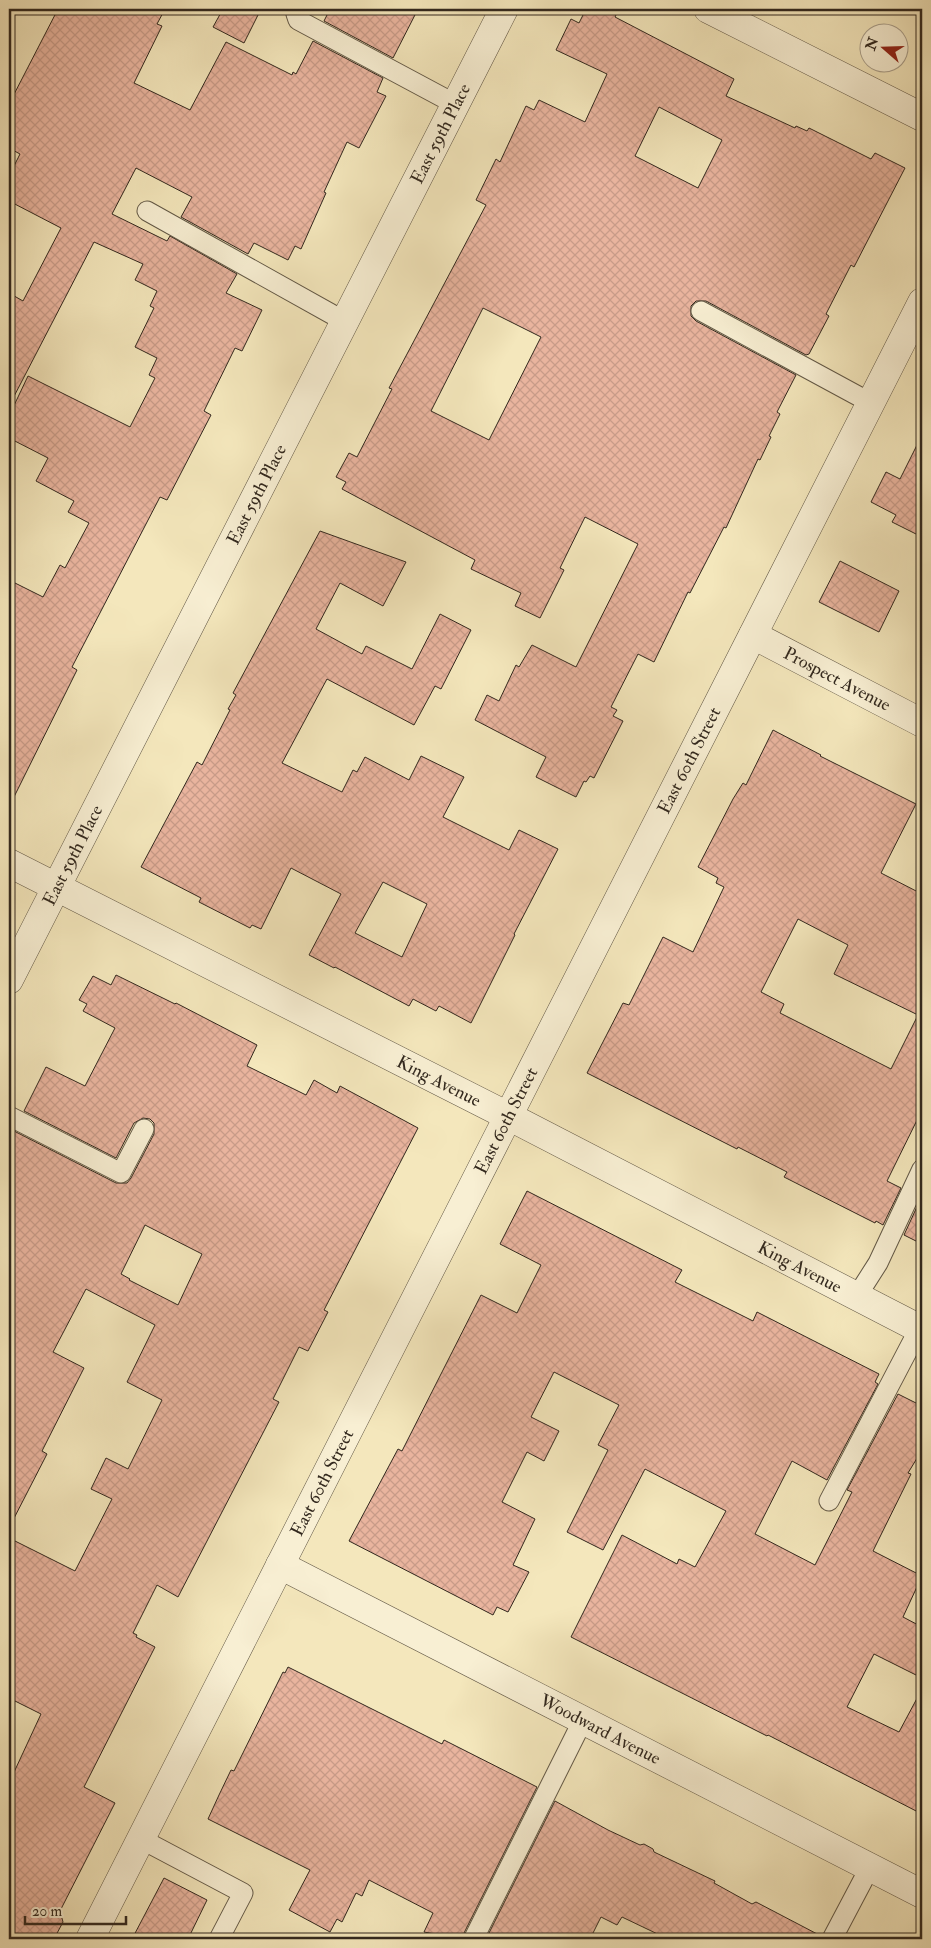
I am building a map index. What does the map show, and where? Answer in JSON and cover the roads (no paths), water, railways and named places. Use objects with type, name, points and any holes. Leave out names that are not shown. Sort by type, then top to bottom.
[{"type":"street","name":"East 59th Place","points":[[9,980],[504,9]]},
{"type":"street","points":[[708,9],[922,117]]},
{"type":"street","name":"East 60th Street","points":[[90,1939],[922,302]]},
{"type":"street","name":"Prospect Avenue","points":[[753,635],[922,723]]},
{"type":"street","name":"King Avenue","points":[[9,863],[508,1116],[921,1329]]},
{"type":"street","name":"Woodward Avenue","points":[[280,1565],[922,1894]]},
{"type":"lane","points":[[298,9],[296,14],[298,20],[455,104]]},
{"type":"lane","points":[[148,211],[344,321]]},
{"type":"lane","points":[[701,311],[871,403]]},
{"type":"lane","points":[[9,1116],[121,1173],[144,1129]]},
{"type":"lane","points":[[857,1296],[878,1263],[922,1169]]},
{"type":"lane","points":[[829,1501],[921,1329]]},
{"type":"lane","points":[[474,1938],[583,1720]]},
{"type":"lane","points":[[141,1839],[243,1893],[219,1939]]},
{"type":"lane","points":[[832,1939],[870,1867]]}]
